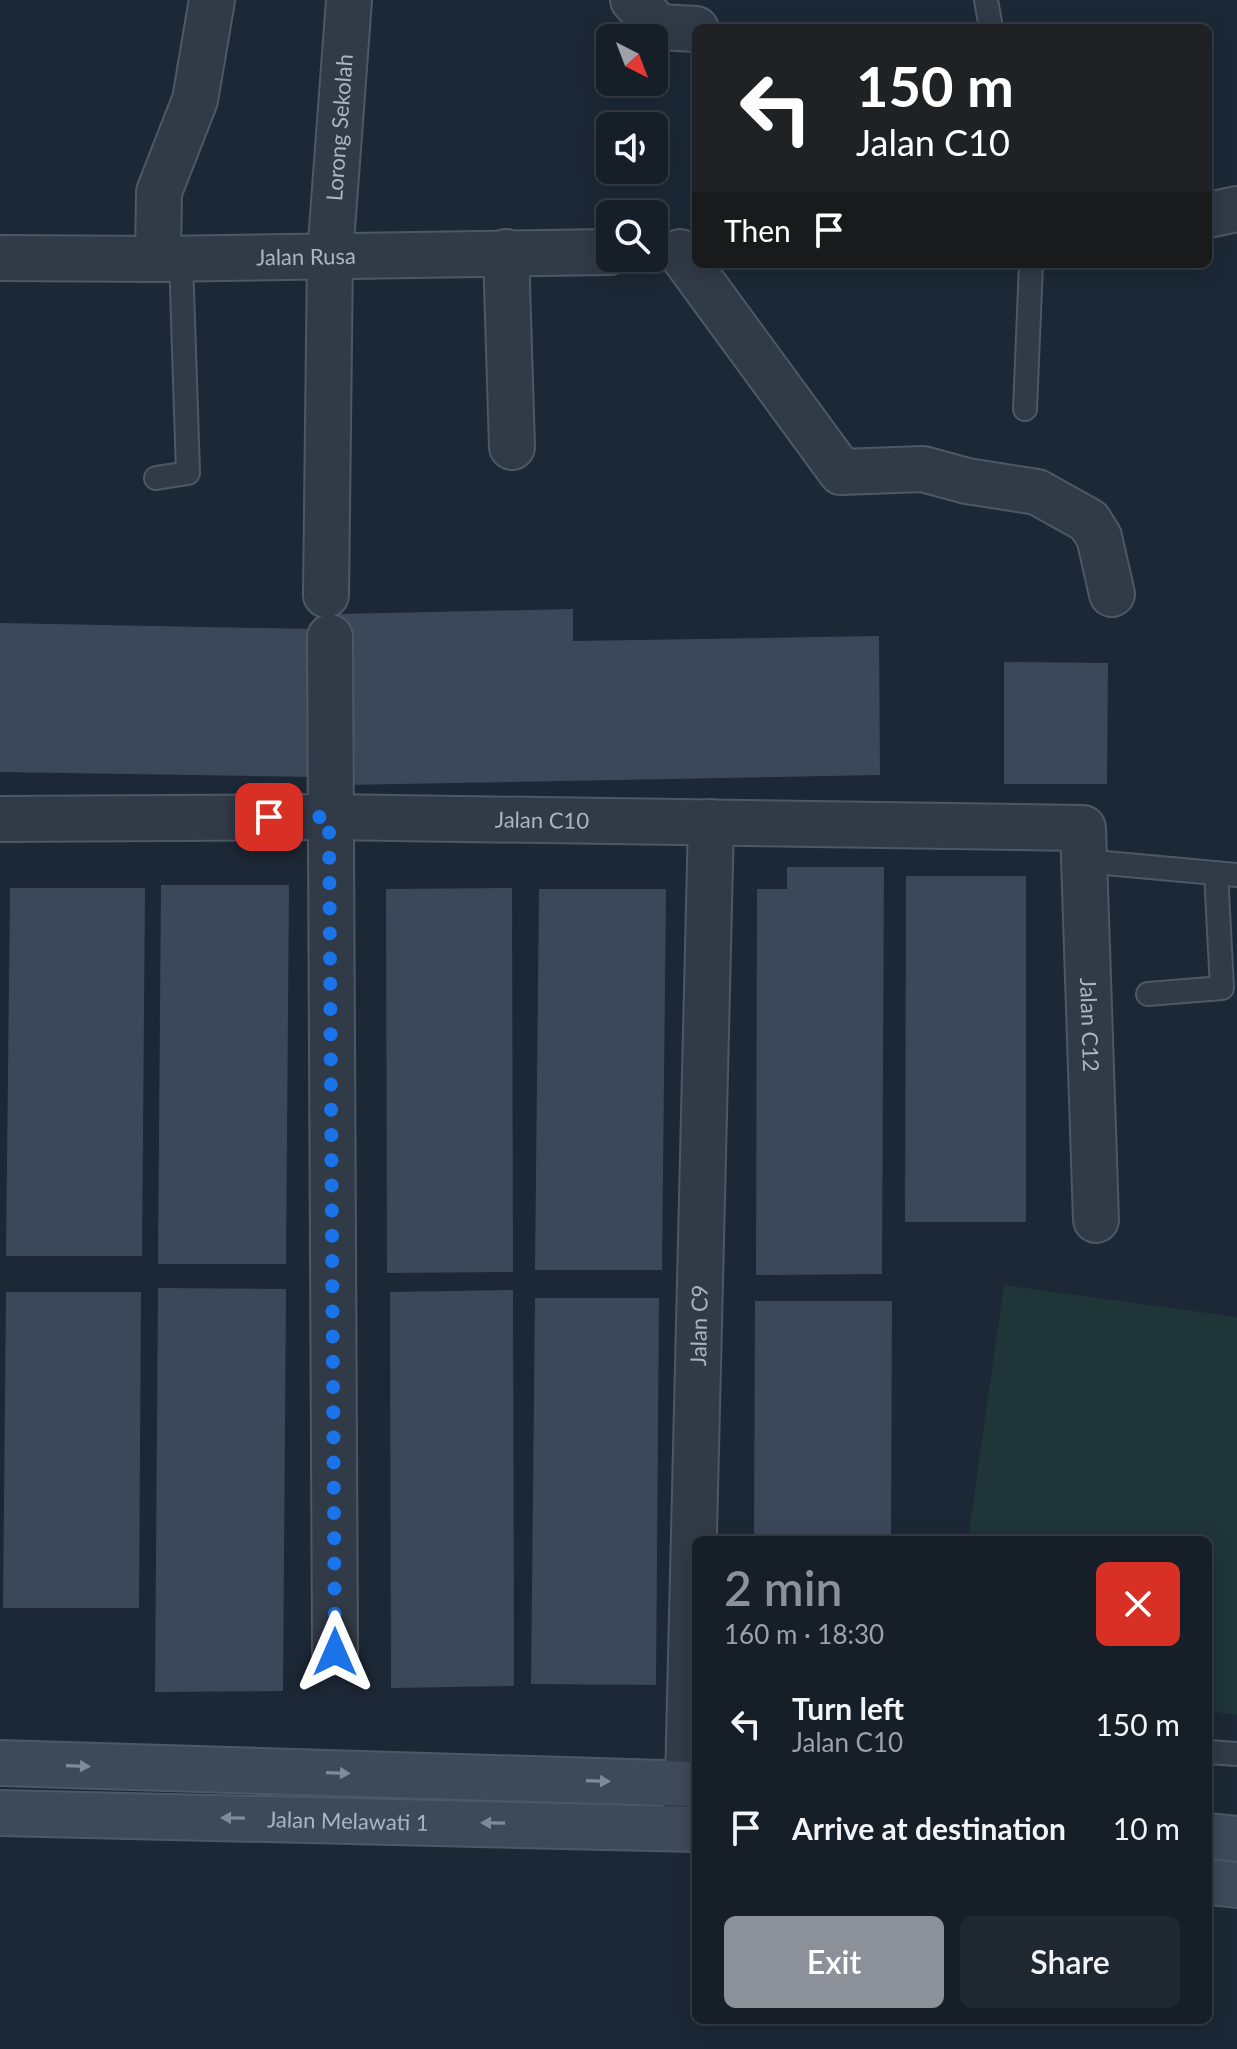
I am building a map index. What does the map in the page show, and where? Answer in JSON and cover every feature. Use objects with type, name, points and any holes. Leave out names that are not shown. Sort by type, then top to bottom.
[{"type":"street","points":[[169,259],[159,192],[195,100],[212,0]]},
{"type":"street","name":"Lorong Sekolah","points":[[335,1652],[328,616],[330,256],[349,0]]},
{"type":"street","points":[[633,0],[659,27],[692,29]]},
{"type":"street","points":[[1212,214],[1237,209]]},
{"type":"street","points":[[677,251],[841,472],[923,469],[967,481],[1037,492],[1089,521],[1099,537],[1112,594]]},
{"type":"street","points":[[506,252],[512,447]]},
{"type":"street","name":"Jalan Rusa","points":[[0,258],[169,259],[596,252]]},
{"type":"street","name":"Jalan C10","points":[[0,819],[329,817],[711,822],[1084,844]]},
{"type":"street","name":"Jalan C9","points":[[697,1536],[711,822]]},
{"type":"street","name":"Jalan C12","points":[[1084,844],[1096,1220]]},
{"type":"street","name":"Jalan Melawati 1","points":[[0,1763],[692,1784]]},
{"type":"street","name":"Jalan C9","points":[[690,1828],[692,1784]]},
{"type":"street","name":"Jalan Melawati 1","points":[[0,1813],[690,1828]]},
{"type":"street","points":[[1212,1836],[1237,1839]]},
{"type":"street","points":[[1212,1882],[1237,1885]]},
{"type":"lane","points":[[986,0],[990,24]]},
{"type":"lane","points":[[156,478],[188,473],[169,259]]},
{"type":"lane","points":[[1025,409],[1031,268]]},
{"type":"lane","points":[[1084,844],[1226,874],[1222,988],[1148,994]]},
{"type":"lane","points":[[1212,1752],[1237,1754]]},
{"type":"green space","points":[[1004,1285],[1237,1317],[1237,1715],[1212,1712],[1212,1536],[969,1536]]},
{"type":"building","points":[[573,609],[573,641],[879,636],[880,775],[342,785],[340,614]]},
{"type":"building","points":[[0,623],[315,629],[312,777],[0,772]]},
{"type":"building","points":[[1004,662],[1108,663],[1107,784],[1004,784]]},
{"type":"building","points":[[787,867],[884,867],[882,1274],[756,1275],[757,889],[787,889]]},
{"type":"building","points":[[906,876],[1026,876],[1026,1222],[905,1222]]},
{"type":"building","points":[[161,885],[289,885],[286,1264],[158,1264]]},
{"type":"building","points":[[10,888],[145,888],[142,1256],[6,1256]]},
{"type":"building","points":[[512,888],[513,1272],[387,1273],[386,889]]},
{"type":"building","points":[[539,889],[666,889],[662,1270],[535,1270]]},
{"type":"building","points":[[158,1288],[286,1289],[283,1691],[155,1692]]},
{"type":"building","points":[[513,1290],[514,1686],[391,1688],[390,1292]]},
{"type":"building","points":[[6,1292],[141,1292],[139,1608],[3,1608]]},
{"type":"building","points":[[535,1298],[659,1298],[656,1685],[531,1684]]},
{"type":"building","points":[[755,1301],[892,1301],[891,1536],[754,1536]]},
{"type":"route","points":[[269,817],[329,817],[335,1652]]}]
